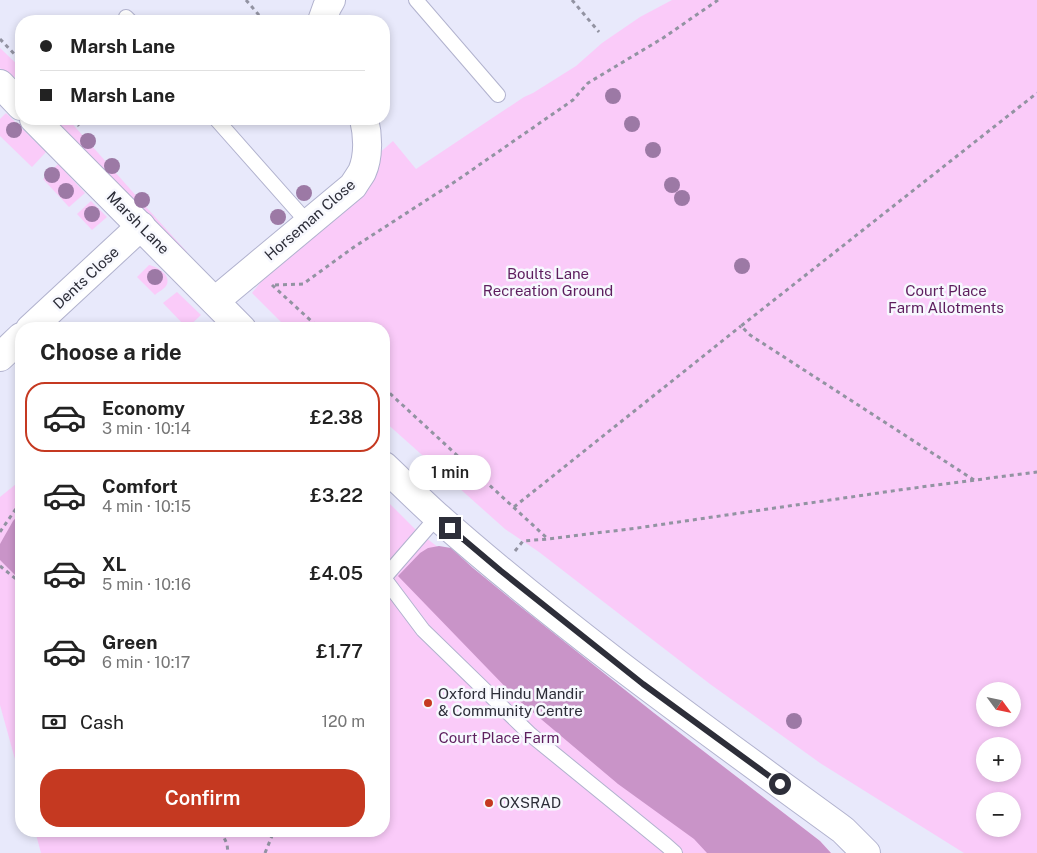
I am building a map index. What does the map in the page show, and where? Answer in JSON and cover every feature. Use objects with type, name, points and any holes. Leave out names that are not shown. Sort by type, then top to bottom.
[{"type":"main road","points":[[324,15],[331,0]]},
{"type":"main road","points":[[0,84],[15,100]]},
{"type":"main road","name":"Marsh Lane","points":[[40,125],[235,322]]},
{"type":"main road","name":"Horseman Close","points":[[215,301],[353,186],[362,172],[366,158],[365,125]]},
{"type":"main road","name":"Dents Close","points":[[38,322],[141,226]]},
{"type":"main road","points":[[0,357],[15,343]]},
{"type":"main road","points":[[390,472],[437,517],[501,571],[643,684],[843,830],[880,853]]},
{"type":"main road","points":[[843,830],[866,853]]},
{"type":"lane","points":[[416,0],[498,96]]},
{"type":"lane","points":[[221,125],[308,223]]},
{"type":"lane","points":[[390,571],[437,517]]},
{"type":"lane","points":[[390,586],[423,630],[531,735],[675,853]]},
{"type":"path","points":[[246,0],[259,15]]},
{"type":"path","points":[[572,0],[599,32]]},
{"type":"path","points":[[265,283],[272,285],[303,284],[354,247],[456,181],[573,100],[588,83],[663,38],[718,0]]},
{"type":"path","points":[[0,39],[15,55]]},
{"type":"path","points":[[514,507],[1037,93]]},
{"type":"path","points":[[272,285],[312,322]]},
{"type":"path","points":[[741,326],[750,336],[974,480]]},
{"type":"path","points":[[390,393],[548,539]]},
{"type":"path","points":[[514,552],[523,541],[647,526],[1037,472]]},
{"type":"path","points":[[0,532],[15,510]]},
{"type":"path","points":[[0,566],[15,578]]},
{"type":"path","points":[[224,837],[228,853]]},
{"type":"path","points":[[265,853],[272,837]]},
{"type":"green space","points":[[672,0],[1037,0],[1037,853],[964,853],[820,763],[710,684],[539,552],[505,529],[390,426],[390,322],[281,322],[252,293],[376,156],[393,141],[416,169],[524,97],[576,66],[602,43],[640,17]]},
{"type":"green space","points":[[0,48],[15,62],[15,77],[12,79],[0,68]]},
{"type":"green space","points":[[6,113],[15,122],[15,125],[18,125],[46,152],[32,167],[0,136],[0,119]]},
{"type":"green space","points":[[57,125],[73,125],[187,252],[184,255]]},
{"type":"green space","points":[[58,164],[85,193],[69,207],[43,179]]},
{"type":"green space","points":[[91,201],[107,217],[92,230],[77,214]]},
{"type":"green space","points":[[149,265],[162,271],[168,280],[165,287],[155,295],[137,277]]},
{"type":"green space","points":[[177,292],[201,315],[193,322],[181,322],[163,303]]},
{"type":"green space","points":[[15,485],[15,759],[0,705],[0,497]]},
{"type":"green space","name":"Court Place Farm","points":[[390,504],[417,531],[820,841],[831,853],[41,853],[37,837],[390,837]]},
{"type":"shaded area","points":[[15,519],[15,575],[0,560],[0,544]]},
{"type":"shaded area","points":[[439,546],[451,548],[517,604],[654,713],[820,841],[831,853],[707,853],[694,839],[618,784],[516,698],[398,576],[420,553],[428,548]]},
{"type":"place","name":"Oxford Hindu Mandir & Community Centre","points":[[428,703]]},
{"type":"place","name":"OXSRAD","points":[[489,803]]},
{"type":"route","points":[[450,528],[643,684],[780,784]]},
{"type":"park label","name":"Boults Lane Recreation Ground","points":[[548,282]]},
{"type":"park label","name":"Court Place Farm Allotments","points":[[946,300]]}]
